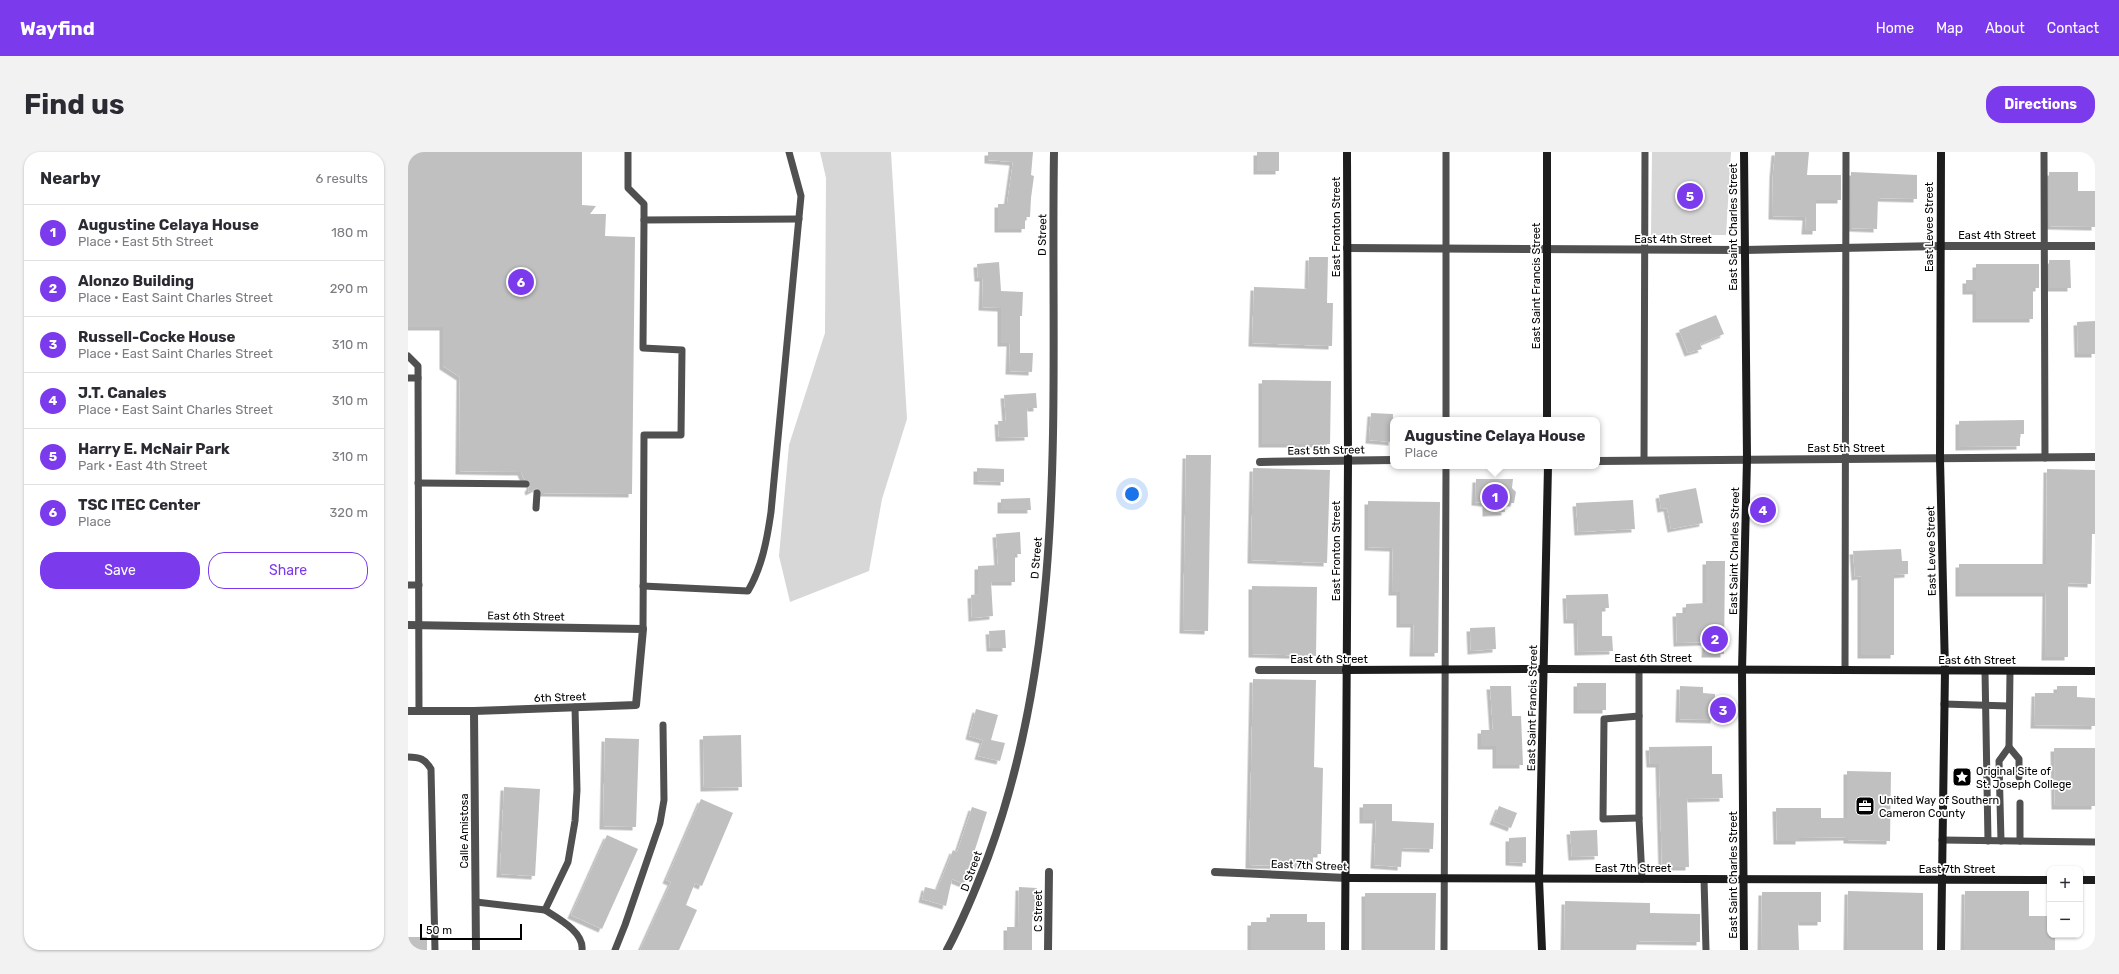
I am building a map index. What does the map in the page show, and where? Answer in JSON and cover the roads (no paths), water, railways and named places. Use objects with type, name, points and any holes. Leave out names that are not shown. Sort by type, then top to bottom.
[{"type":"street","name":"D Street","points":[[947,950],[966,916],[1002,818],[1020,746],[1034,669],[1042,608],[1052,494],[1054,152]]},
{"type":"street","name":"East Fronton Street","points":[[1345,950],[1347,878],[1347,152]]},
{"type":"street","name":"East Saint Francis Street","points":[[1547,152],[1547,417]]},
{"type":"street","name":"East Saint Charles Street","points":[[1744,152],[1747,459],[1742,670],[1744,950]]},
{"type":"street","name":"East Levee Street","points":[[1941,152],[1940,459],[1945,670],[1941,950]]},
{"type":"street","name":"East 4th Street","points":[[1347,248],[1744,250],[1940,246],[2095,246]]},
{"type":"street","name":"East 5th Street","points":[[1600,460],[2095,457]]},
{"type":"street","name":"East 5th Street","points":[[1260,462],[1390,460]]},
{"type":"street","name":"East Saint Francis Street","points":[[1542,950],[1539,879],[1548,469]]},
{"type":"street","name":"East 6th Street","points":[[408,625],[643,629]]},
{"type":"street","name":"6th Street","points":[[408,711],[474,711],[636,705],[643,629]]},
{"type":"street","name":"East 6th Street","points":[[1259,670],[1640,669],[2095,671]]},
{"type":"street","name":"Calle Amistosa","points":[[474,711],[476,950]]},
{"type":"street","name":"C Street","points":[[1048,950],[1049,872]]},
{"type":"street","name":"East 7th Street","points":[[1215,872],[1347,878],[1444,879],[2047,880]]},
{"type":"street","points":[[2083,880],[2095,880]]},
{"type":"lane","points":[[628,152],[628,188],[644,204],[643,348],[682,350],[681,435],[644,435],[643,629]]},
{"type":"lane","points":[[643,586],[748,591],[756,576],[763,555],[771,512],[801,196],[789,152]]},
{"type":"lane","points":[[1446,152],[1446,417]]},
{"type":"lane","points":[[1644,460],[1645,152]]},
{"type":"lane","points":[[1845,670],[1846,152]]},
{"type":"lane","points":[[2044,152],[2045,458]]},
{"type":"lane","points":[[644,220],[799,219]]},
{"type":"lane","points":[[408,356],[418,366],[419,711]]},
{"type":"lane","points":[[408,378],[418,378]]},
{"type":"lane","points":[[1444,950],[1446,469]]},
{"type":"lane","points":[[418,483],[526,484]]},
{"type":"lane","points":[[536,508],[537,493]]},
{"type":"lane","points":[[408,585],[419,585]]},
{"type":"lane","points":[[1640,669],[1639,818],[1642,879]]},
{"type":"lane","points":[[1985,671],[1988,841]]},
{"type":"lane","points":[[2001,841],[1999,761],[2009,747],[2010,671]]},
{"type":"lane","points":[[1944,704],[2010,706]]},
{"type":"lane","points":[[545,910],[568,862],[575,821],[577,790],[575,707]]},
{"type":"lane","points":[[1639,716],[1604,718],[1603,819],[1639,818]]},
{"type":"lane","points":[[615,950],[660,823],[664,800],[663,724]]},
{"type":"lane","points":[[2009,747],[2019,759],[2019,777]]},
{"type":"lane","points":[[408,757],[417,757],[426,761],[431,769],[435,950]]},
{"type":"lane","points":[[2020,802],[2020,841]]},
{"type":"lane","points":[[1942,840],[2095,842]]},
{"type":"lane","points":[[1704,879],[1706,950]]},
{"type":"lane","points":[[476,902],[545,910],[561,920],[579,936],[583,944],[582,950]]},
{"type":"place","name":"Harry E. McNair Park","points":[[1690,196]]},
{"type":"place","name":"TSC ITEC Center","points":[[521,282]]},
{"type":"place","name":"Augustine Celaya House","points":[[1495,497]]},
{"type":"place","name":"J.T. Canales","points":[[1763,510]]},
{"type":"place","name":"Alonzo Building","points":[[1715,639]]},
{"type":"place","name":"Russell-Cocke House","points":[[1723,710]]},
{"type":"place","name":"Original Site of St. Joseph College","points":[[1962,777]]},
{"type":"place","name":"United Way of Southern Cameron County","points":[[1865,806]]}]
